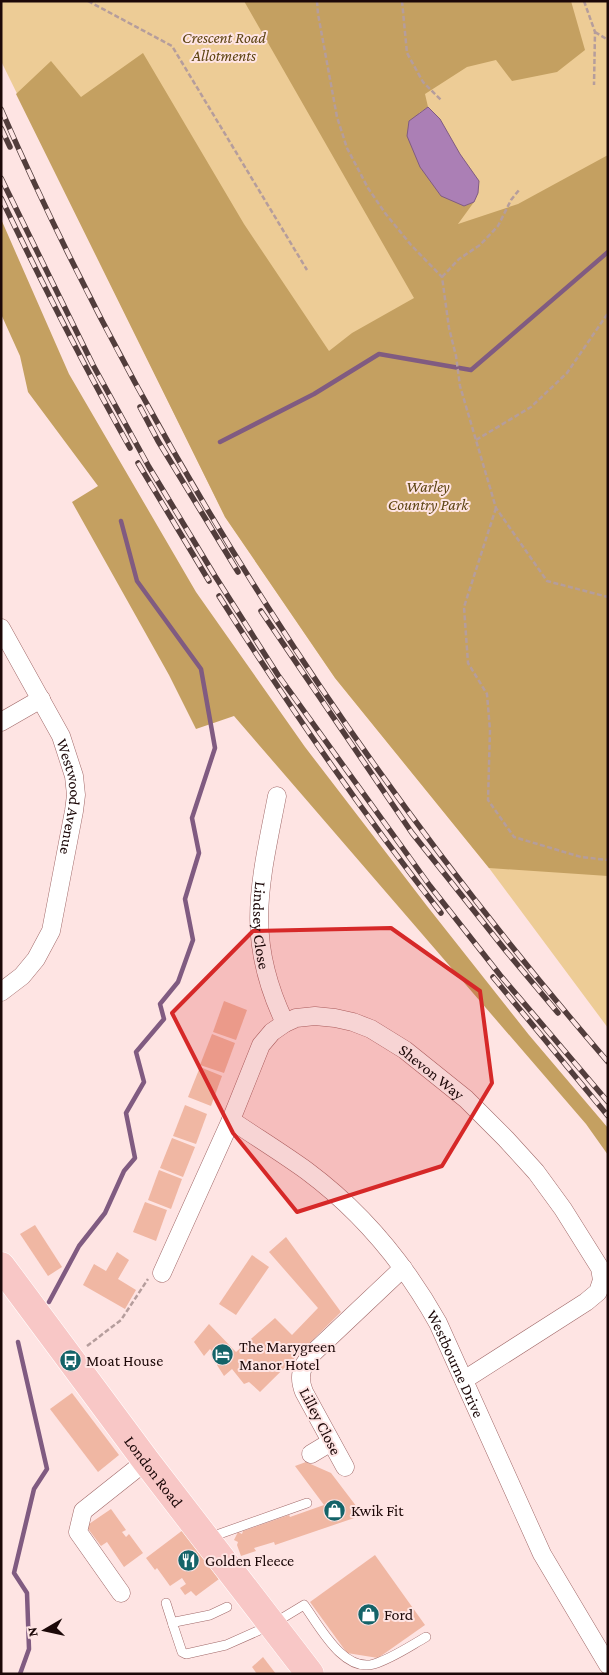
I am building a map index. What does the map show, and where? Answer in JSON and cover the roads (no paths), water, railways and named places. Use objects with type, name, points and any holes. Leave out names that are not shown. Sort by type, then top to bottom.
[{"type":"main road","name":"London Road","points":[[1,1266],[146,1462],[310,1674]]},
{"type":"street","name":"Westwood Avenue","points":[[1,628],[60,736],[74,776],[76,794],[52,931],[36,959],[22,976],[1,992]]},
{"type":"street","points":[[1,722],[41,699]]},
{"type":"street","name":"Lindsey Close","points":[[277,796],[260,880],[258,907],[259,937],[264,968],[270,988],[285,1023]]},
{"type":"street","name":"Shevon Way","points":[[162,1272],[231,1120],[261,1045],[272,1032],[296,1018],[315,1016],[334,1018],[371,1029],[405,1050],[466,1100],[506,1139],[536,1172],[563,1209],[600,1268],[602,1280],[598,1292],[586,1302],[464,1380]]},
{"type":"street","name":"Westbourne Drive","points":[[231,1120],[307,1172],[344,1202],[376,1234],[421,1293],[438,1323],[542,1554],[608,1665]]},
{"type":"street","name":"Lilley Close","points":[[345,1467],[304,1392],[301,1383],[302,1367],[312,1354],[403,1268]]},
{"type":"street","points":[[311,1454],[331,1442]]},
{"type":"street","points":[[121,1593],[78,1532],[83,1511],[146,1462]]},
{"type":"lane","points":[[206,1539],[307,1503]]},
{"type":"lane","points":[[166,1603],[182,1652],[186,1654],[226,1645],[271,1625],[304,1605],[340,1654],[354,1662],[372,1665],[426,1637]]},
{"type":"lane","points":[[173,1625],[175,1622],[210,1615],[227,1607]]},
{"type":"waterway","points":[[220,442],[314,394],[379,354],[471,370],[608,252]]},
{"type":"waterway","points":[[49,1302],[79,1246],[105,1213],[124,1171],[135,1158],[126,1113],[144,1082],[136,1052],[164,1019],[160,1004],[178,982],[193,940],[185,899],[199,853],[192,818],[215,748],[201,669],[137,581],[121,521]]},
{"type":"waterway","points":[[18,1342],[47,1469],[34,1489],[14,1573],[27,1593],[29,1649],[20,1674]]},
{"type":"railway","points":[[1,109],[60,238],[125,364],[194,487],[268,608],[347,726],[430,841],[517,953],[608,1062]]},
{"type":"railway","points":[[1,128],[10,147]]},
{"type":"railway","points":[[1,178],[93,365],[149,467],[278,675],[430,886],[500,975],[608,1102]]},
{"type":"railway","points":[[1,198],[64,324],[130,448]]},
{"type":"railway","points":[[140,407],[158,441],[238,572]]},
{"type":"railway","points":[[138,463],[209,581]]},
{"type":"railway","points":[[219,596],[326,757],[382,836],[441,913]]},
{"type":"railway","points":[[261,611],[412,833],[558,1013]]},
{"type":"railway","points":[[493,977],[608,1116]]},
{"type":"place","name":"The Marygreen Manor Hotel","points":[[223,1355]]},
{"type":"place","name":"Moat House","points":[[70,1360]]},
{"type":"place","name":"Kwik Fit","points":[[335,1510]]},
{"type":"place","name":"Golden Fleece","points":[[189,1560]]},
{"type":"place","name":"Ford","points":[[368,1614]]},
{"type":"park label","name":"Crescent Road Allotments","points":[[224,46]]},
{"type":"park label","name":"Warley Country Park","points":[[428,495]]}]
